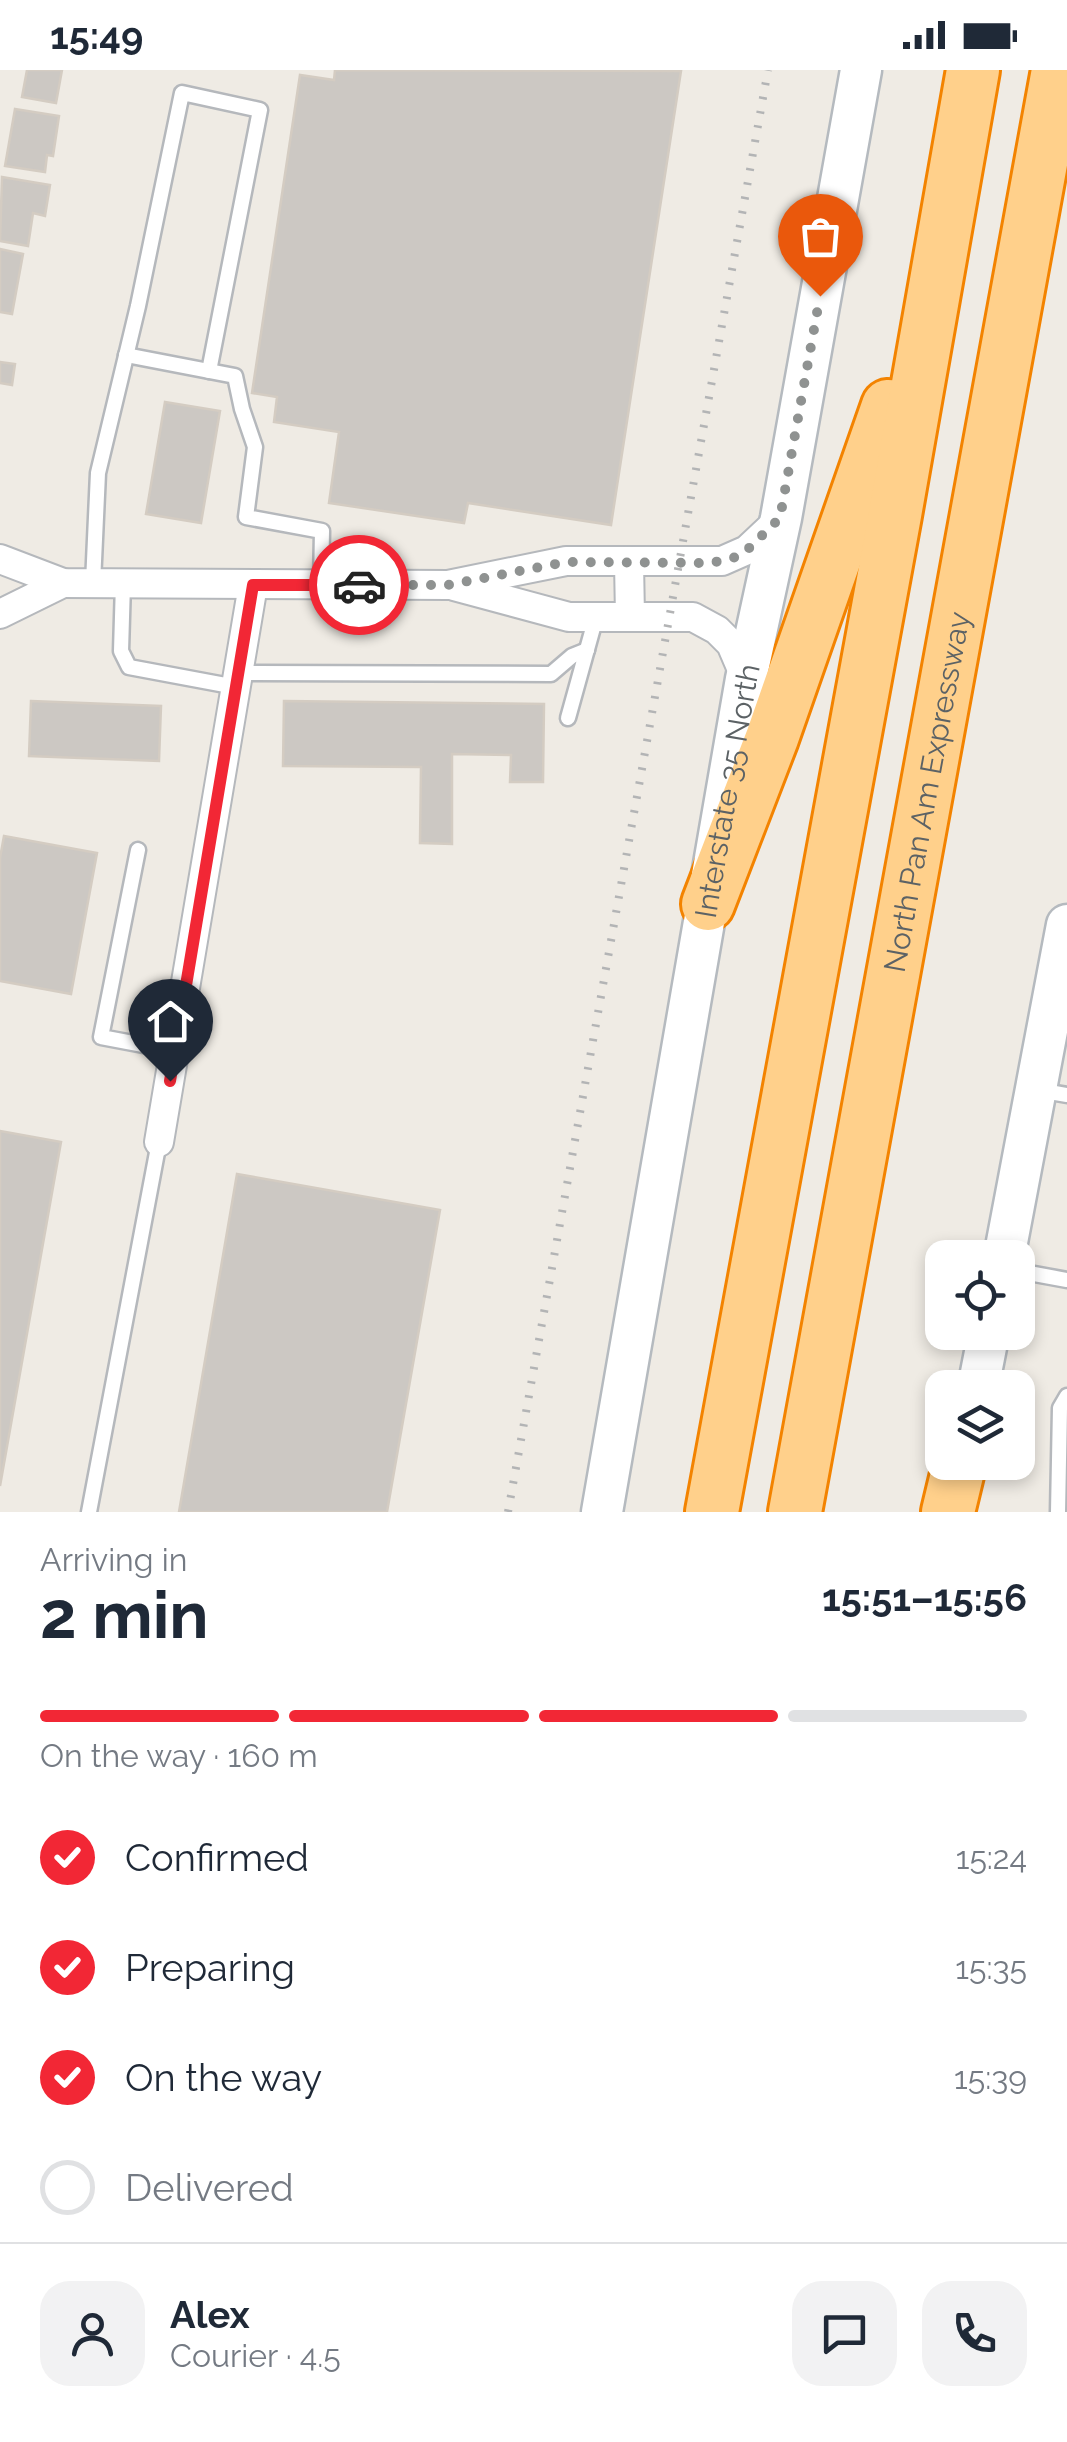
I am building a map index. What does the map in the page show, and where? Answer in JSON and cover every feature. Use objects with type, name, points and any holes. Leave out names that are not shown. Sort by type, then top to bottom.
[{"type":"highway","points":[[712,1512],[974,70]]},
{"type":"highway","name":"North Pan Am Expressway","points":[[795,1512],[1058,70]]},
{"type":"highway","points":[[708,904],[772,738],[876,443],[949,208]]},
{"type":"highway","points":[[948,1512],[957,1480]]},
{"type":"main road","name":"Interstate 35 North","points":[[602,1512],[746,678],[780,518],[861,70]]},
{"type":"main road","points":[[1009,1240],[1052,1092],[1067,925]]},
{"type":"main road","points":[[956,1512],[960,1480]]},
{"type":"street","points":[[0,559],[63,583],[448,585],[566,562],[722,562],[747,550],[780,518]]},
{"type":"street","points":[[630,562],[630,617]]},
{"type":"street","points":[[0,614],[63,583]]},
{"type":"street","points":[[160,1142],[253,585]]},
{"type":"street","points":[[448,585],[569,617],[692,617],[706,622],[731,644],[746,678]]},
{"type":"lane","points":[[93,584],[98,473],[182,93],[260,110],[209,371]]},
{"type":"lane","points":[[126,355],[235,376],[255,447],[246,517],[322,530],[322,585]]},
{"type":"lane","points":[[122,584],[122,651],[130,667],[237,680],[551,674],[572,656],[587,650]]},
{"type":"lane","points":[[568,718],[596,617]]},
{"type":"lane","points":[[138,850],[101,1038],[175,1051]]},
{"type":"lane","points":[[90,1512],[160,1142]]},
{"type":"lane","points":[[1035,1274],[1067,1280]]},
{"type":"lane","points":[[1058,1512],[1060,1408],[1067,1396]]},
{"type":"building","points":[[27,70],[62,70],[56,103],[22,97]]},
{"type":"building","points":[[335,70],[681,71],[611,525],[468,503],[464,523],[329,503],[339,432],[274,422],[277,397],[252,393],[300,75],[334,80]]},
{"type":"building","points":[[15,109],[59,116],[53,156],[47,155],[45,172],[5,166]]},
{"type":"building","points":[[2,177],[50,185],[45,216],[33,213],[28,246],[0,241]]},
{"type":"building","points":[[0,249],[23,254],[12,314],[0,312]]},
{"type":"building","points":[[0,362],[15,364],[12,385],[0,383]]},
{"type":"building","points":[[165,402],[220,411],[201,523],[146,514]]},
{"type":"building","points":[[31,701],[161,706],[159,761],[29,756]]},
{"type":"building","points":[[284,701],[544,704],[543,782],[510,782],[511,755],[452,754],[452,844],[420,843],[421,767],[283,766]]},
{"type":"building","points":[[4,836],[97,853],[71,994],[0,981],[0,858]]},
{"type":"building","points":[[0,1131],[61,1142],[0,1486]]},
{"type":"building","points":[[237,1174],[440,1210],[387,1512],[179,1512]]},
{"type":"railway","points":[[508,1512],[768,70]]},
{"type":"way so far","points":[[359,585],[448,585],[566,562],[711,563],[736,557],[780,518],[820,296]]},
{"type":"route","points":[[170,1081],[253,585],[359,585]]}]
